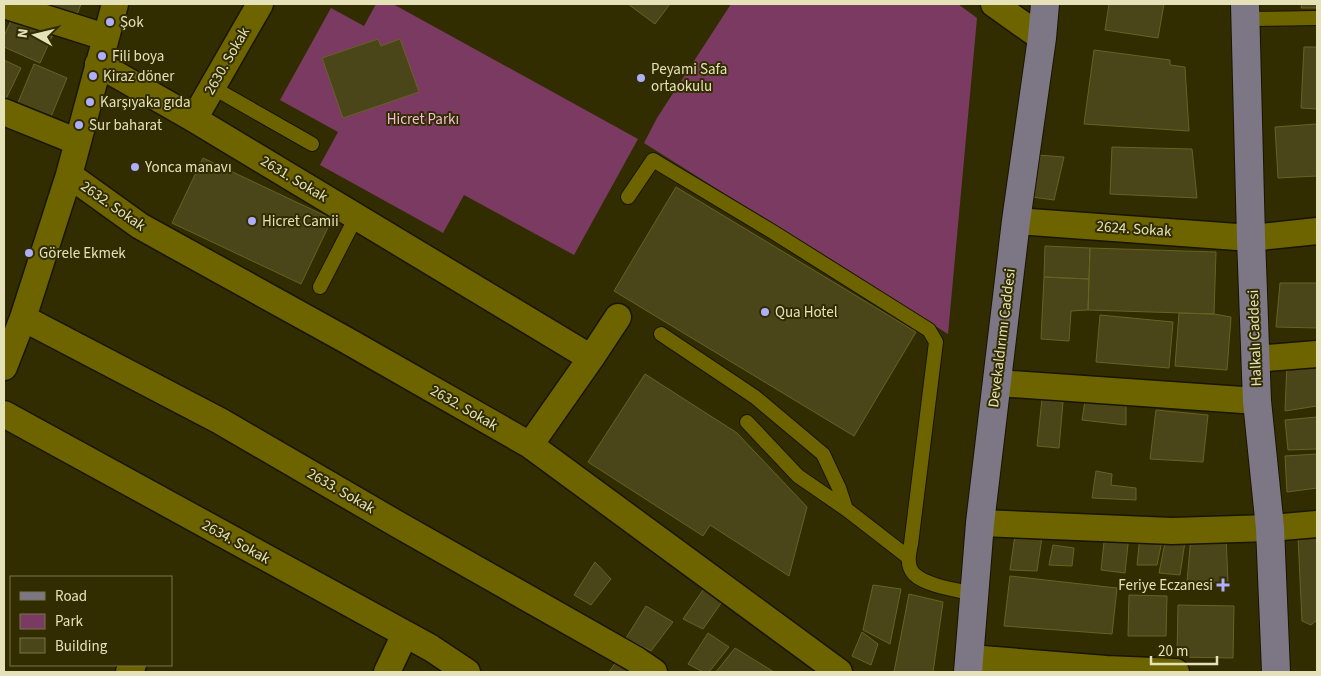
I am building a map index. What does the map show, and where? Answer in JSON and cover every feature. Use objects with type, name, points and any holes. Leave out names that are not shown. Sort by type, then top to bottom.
[{"type":"main road","name":"Devekaldırımı Caddesi","points":[[969,665],[980,522],[1016,221],[1042,38],[1044,4]]},
{"type":"main road","name":"Halkalı Caddesi","points":[[1246,11],[1255,359],[1257,400],[1270,528],[1276,672]]},
{"type":"street","points":[[4,367],[23,318],[69,175],[115,4]]},
{"type":"street","name":"2630. Sokak","points":[[194,119],[260,4]]},
{"type":"street","points":[[994,4],[1042,38]]},
{"type":"street","points":[[4,5],[105,37]]},
{"type":"street","name":"2631. Sokak","points":[[98,64],[194,119],[591,358]]},
{"type":"street","points":[[4,112],[78,142]]},
{"type":"street","name":"2632. Sokak","points":[[69,175],[140,226],[530,445],[839,672]]},
{"type":"street","name":"2624. Sokak","points":[[1016,221],[1251,238],[1317,230]]},
{"type":"street","points":[[530,445],[618,317]]},
{"type":"street","name":"2633. Sokak","points":[[23,318],[220,420],[635,659],[654,672]]},
{"type":"street","points":[[1255,359],[1317,354]]},
{"type":"street","points":[[997,383],[1257,400]]},
{"type":"street","name":"2634. Sokak","points":[[4,414],[431,648],[466,672]]},
{"type":"street","points":[[980,522],[1172,531],[1270,528],[1317,524]]},
{"type":"street","points":[[386,672],[405,634]]},
{"type":"street","points":[[969,665],[1176,672]]},
{"type":"lane","points":[[1246,11],[1317,18]]},
{"type":"lane","points":[[212,87],[312,144]]},
{"type":"lane","points":[[628,197],[653,160],[773,232],[928,330],[936,342],[908,557],[912,573],[927,582],[975,594]]},
{"type":"lane","points":[[320,287],[356,217]]},
{"type":"lane","points":[[661,334],[755,397],[823,454],[839,488],[846,509]]},
{"type":"lane","points":[[747,422],[798,476],[846,509],[908,557]]},
{"type":"green space","name":"Hicret Parkı","points":[[376,4],[393,4],[638,139],[574,255],[464,195],[443,233],[320,165],[338,132],[280,100],[331,8],[364,26]]},
{"type":"green space","points":[[731,4],[958,4],[977,18],[948,334],[644,143],[657,118]]},
{"type":"building","points":[[42,4],[81,4],[76,17]]},
{"type":"building","points":[[628,4],[670,4],[655,24]]},
{"type":"building","points":[[1109,4],[1164,4],[1158,38],[1105,30]]},
{"type":"building","points":[[1302,4],[1317,4],[1317,8],[1301,8]]},
{"type":"building","points":[[14,14],[54,32],[40,63],[4,47],[4,36]]},
{"type":"building","points":[[378,39],[381,46],[400,39],[419,92],[343,118],[322,58]]},
{"type":"building","points":[[1304,47],[1317,47],[1317,109],[1301,108]]},
{"type":"building","points":[[1094,50],[1170,60],[1170,65],[1185,67],[1189,131],[1084,124]]},
{"type":"building","points":[[4,60],[21,68],[5,101],[4,100]]},
{"type":"building","points":[[34,64],[67,78],[50,119],[17,105]]},
{"type":"building","points":[[1317,124],[1317,176],[1278,178],[1275,127]]},
{"type":"building","points":[[1112,147],[1192,149],[1197,198],[1110,194]]},
{"type":"building","points":[[1037,155],[1064,157],[1054,200],[1032,197]]},
{"type":"building","name":"Hicret Camii","points":[[203,158],[332,219],[301,284],[172,223]]},
{"type":"building","name":"Qua Hotel","points":[[676,187],[916,332],[854,436],[614,291]]},
{"type":"building","points":[[1045,246],[1090,248],[1089,279],[1044,277]]},
{"type":"building","points":[[1090,248],[1216,252],[1214,314],[1088,310]]},
{"type":"building","points":[[1044,277],[1089,279],[1088,310],[1071,311],[1069,341],[1041,339]]},
{"type":"building","points":[[1280,283],[1317,283],[1317,328],[1276,327]]},
{"type":"building","points":[[1179,313],[1214,314],[1231,317],[1227,370],[1175,366]]},
{"type":"building","points":[[1100,315],[1173,322],[1169,368],[1096,362]]},
{"type":"building","points":[[1317,360],[1317,406],[1285,411],[1287,362]]},
{"type":"building","points":[[645,374],[737,433],[807,507],[789,576],[710,525],[703,536],[588,462]]},
{"type":"building","points":[[1042,399],[1063,402],[1059,448],[1037,446]]},
{"type":"building","points":[[1085,401],[1126,405],[1126,425],[1082,420]]},
{"type":"building","points":[[1156,410],[1208,415],[1203,462],[1150,459]]},
{"type":"building","points":[[1317,417],[1317,449],[1288,450],[1285,420]]},
{"type":"building","points":[[1317,454],[1317,488],[1287,492],[1285,456]]},
{"type":"building","points":[[1096,471],[1112,474],[1111,485],[1136,488],[1136,500],[1092,498]]},
{"type":"building","points":[[1016,528],[1043,530],[1037,571],[1010,570]]},
{"type":"building","points":[[1105,533],[1129,535],[1125,573],[1101,570]]},
{"type":"building","points":[[1186,535],[1180,575],[1159,573],[1166,537]]},
{"type":"building","points":[[1226,535],[1228,583],[1187,582],[1191,536]]},
{"type":"building","points":[[1140,536],[1163,536],[1157,565],[1137,565]]},
{"type":"building","points":[[1298,537],[1317,537],[1317,620],[1311,625],[1302,621]]},
{"type":"building","points":[[1053,545],[1074,548],[1072,566],[1049,565]]},
{"type":"building","points":[[595,562],[611,579],[591,605],[574,595]]},
{"type":"building","points":[[1010,576],[1117,588],[1112,634],[1004,626]]},
{"type":"building","points":[[873,585],[901,589],[890,644],[863,630]]},
{"type":"building","points":[[703,590],[724,599],[703,629],[683,619]]},
{"type":"building","points":[[909,594],[943,602],[933,672],[894,672]]},
{"type":"building","points":[[1129,595],[1167,596],[1166,636],[1128,636]]},
{"type":"building","points":[[1178,605],[1234,606],[1233,658],[1177,657]]},
{"type":"building","points":[[646,606],[673,622],[651,651],[626,638]]},
{"type":"building","points":[[862,632],[878,644],[871,665],[852,656]]},
{"type":"building","points":[[708,633],[729,647],[709,672],[703,672],[688,664]]},
{"type":"building","points":[[735,648],[774,672],[716,672]]},
{"type":"building","points":[[616,662],[633,672],[609,672]]},
{"type":"place","name":"Şok","points":[[110,22]]},
{"type":"place","name":"Fili boya","points":[[102,56]]},
{"type":"place","name":"Kiraz döner","points":[[93,76]]},
{"type":"place","name":"Peyami Safa ortaokulu","points":[[641,78]]},
{"type":"place","name":"Karşıyaka gıda","points":[[90,102]]},
{"type":"place","name":"Sur baharat","points":[[79,125]]},
{"type":"place","name":"Yonca manavı","points":[[135,167]]},
{"type":"place","name":"Hicret Camii","points":[[252,221]]},
{"type":"place","name":"Görele Ekmek","points":[[29,253]]},
{"type":"place","name":"Qua Hotel","points":[[765,312]]},
{"type":"place","name":"Feriye Eczanesi","points":[[1223,585]]}]
